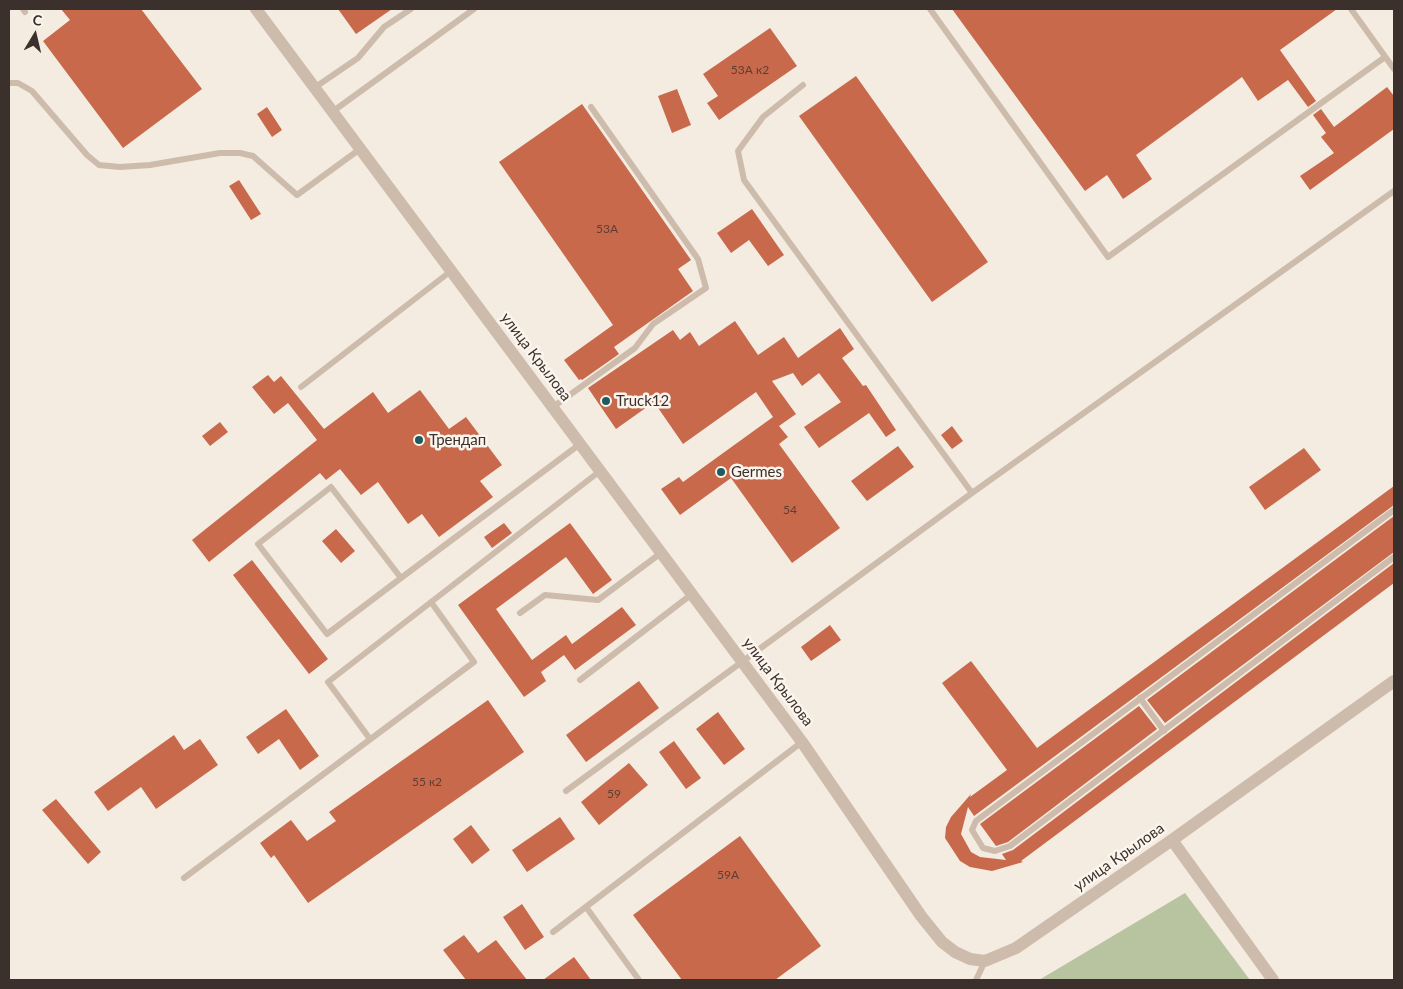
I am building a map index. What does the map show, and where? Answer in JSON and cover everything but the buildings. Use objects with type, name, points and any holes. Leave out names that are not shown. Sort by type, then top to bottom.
[{"type":"street","name":"улица Крылова","points":[[256,9],[802,742],[921,916],[942,942],[955,952],[970,959],[985,961],[1016,948],[1172,840],[1394,681]]},
{"type":"street","points":[[1172,840],[1273,980]]},
{"type":"lane","points":[[314,88],[358,58],[384,27],[411,9]]},
{"type":"lane","points":[[332,112],[474,9]]},
{"type":"lane","points":[[930,9],[1108,258],[1386,57]]},
{"type":"lane","points":[[1351,9],[1394,69]]},
{"type":"lane","points":[[9,83],[18,83],[32,91],[87,154],[99,165],[120,167],[220,153],[240,153],[253,156],[297,195],[360,149]]},
{"type":"lane","points":[[803,85],[763,116],[738,151],[744,180],[972,493]]},
{"type":"lane","points":[[553,407],[635,348],[653,324],[706,288],[698,259],[591,107]]},
{"type":"lane","points":[[566,791],[972,493],[1394,191]]},
{"type":"lane","points":[[301,387],[451,271]]},
{"type":"lane","points":[[401,578],[331,487],[258,544],[327,634],[580,444]]},
{"type":"lane","points":[[370,739],[328,682],[600,471]]},
{"type":"lane","points":[[1394,510],[976,821],[972,830],[983,848],[995,851],[1010,846],[1394,557]]},
{"type":"lane","points":[[520,613],[545,595],[598,600],[661,553]]},
{"type":"lane","points":[[580,680],[692,594]]},
{"type":"lane","points":[[184,878],[474,662],[431,602]]},
{"type":"lane","points":[[1140,698],[1164,731]]},
{"type":"lane","points":[[553,932],[802,742]]},
{"type":"lane","points":[[586,907],[639,980]]},
{"type":"lane","points":[[976,980],[985,961]]},
{"type":"green space","points":[[1185,893],[1250,980],[1039,980]]},
{"type":"place","name":"Truck12","points":[[606,401]]},
{"type":"place","name":"Трендап","points":[[419,440]]},
{"type":"place","name":"Germes","points":[[721,472]]}]
